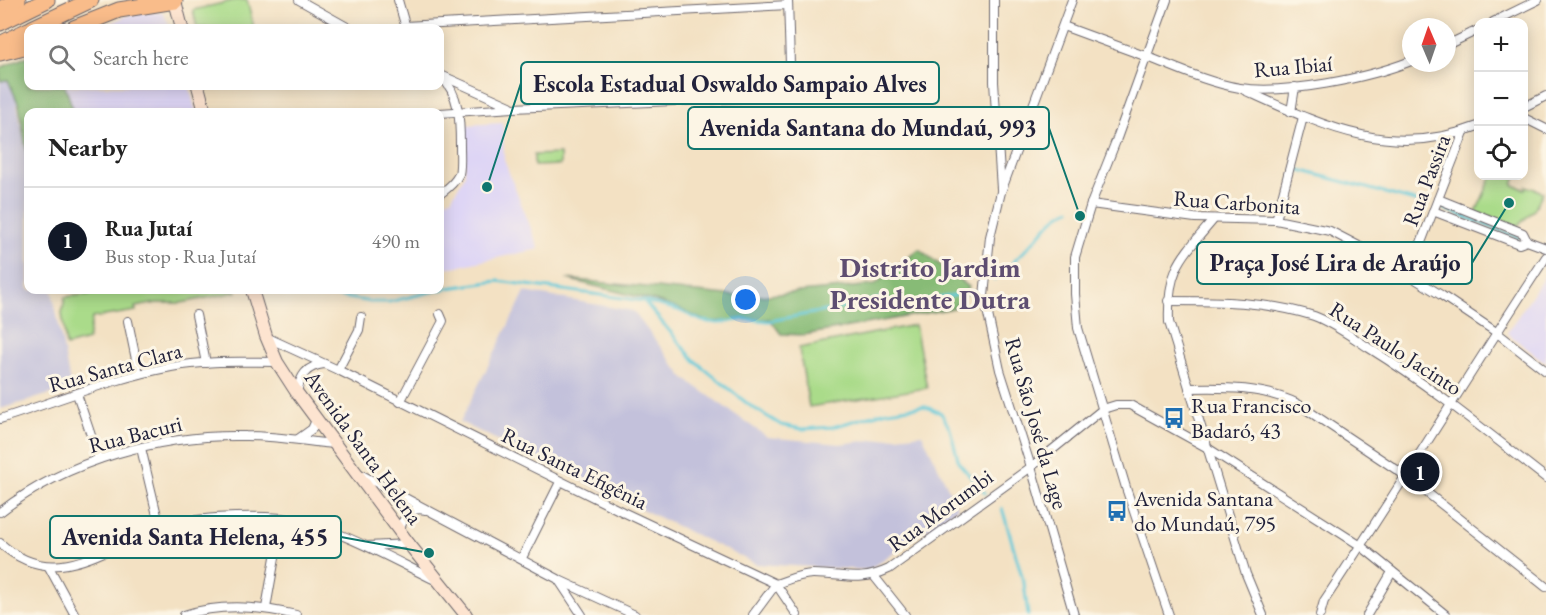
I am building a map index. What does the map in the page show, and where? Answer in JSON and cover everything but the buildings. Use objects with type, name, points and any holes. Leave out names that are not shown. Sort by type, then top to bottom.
[{"type":"highway","points":[[0,9],[18,0]]},
{"type":"highway","points":[[0,23],[47,0]]},
{"type":"highway","points":[[41,24],[91,0]]},
{"type":"highway","points":[[84,24],[119,10],[176,1]]},
{"type":"highway","points":[[0,44],[24,32]]},
{"type":"highway","points":[[0,53],[24,47]]},
{"type":"street","points":[[299,0],[342,24]]},
{"type":"street","points":[[398,0],[404,24]]},
{"type":"street","points":[[994,0],[994,82],[1001,192]]},
{"type":"street","name":"Rua São José da Lage","points":[[1072,0],[1001,192],[990,237],[984,296],[1000,370],[1074,615]]},
{"type":"street","points":[[1167,0],[1091,204],[1076,257],[1075,294],[1078,328],[1168,615]]},
{"type":"street","points":[[1501,18],[1538,0]]},
{"type":"street","points":[[176,1],[181,24]]},
{"type":"street","points":[[444,25],[788,3],[791,96],[444,113]]},
{"type":"street","name":"Rua Ibiaí","points":[[1063,26],[1206,80],[1241,88],[1278,90],[1380,72],[1402,65]]},
{"type":"street","points":[[1456,41],[1474,32]]},
{"type":"street","points":[[444,77],[513,108]]},
{"type":"street","points":[[444,80],[451,90],[459,112],[460,157],[459,174],[444,191]]},
{"type":"street","points":[[1291,112],[1295,87]]},
{"type":"street","points":[[1241,88],[1291,112],[1365,137],[1408,141],[1464,132],[1474,128]]},
{"type":"street","points":[[199,90],[204,108]]},
{"type":"street","points":[[1528,105],[1546,96]]},
{"type":"street","points":[[1276,220],[1304,117]]},
{"type":"street","points":[[1528,120],[1546,129]]},
{"type":"street","points":[[997,130],[1023,133]]},
{"type":"street","name":"Rua Passira","points":[[1408,276],[1464,132]]},
{"type":"street","points":[[1438,199],[1523,233],[1527,241]]},
{"type":"street","name":"Rua Carbonita","points":[[1091,204],[1124,210],[1214,219],[1276,220],[1301,223],[1330,231],[1371,252],[1496,332],[1546,371]]},
{"type":"street","points":[[1434,211],[1519,244],[1527,241],[1546,248]]},
{"type":"street","points":[[1214,219],[1179,262],[1171,281],[1168,301],[1169,322],[1246,574],[1263,615]]},
{"type":"street","points":[[1320,615],[1324,601],[1546,257]]},
{"type":"street","name":"Avenida Santa Helena","points":[[253,294],[277,362],[297,393],[409,544],[466,615]]},
{"type":"street","name":"Rua Paulo Jacinto","points":[[1168,301],[1254,303],[1317,317],[1401,368],[1453,404],[1546,478]]},
{"type":"street","points":[[400,402],[443,321],[440,314]]},
{"type":"street","points":[[195,315],[206,363]]},
{"type":"street","points":[[338,370],[358,330],[361,316]]},
{"type":"street","points":[[128,321],[139,374]]},
{"type":"street","name":"Rua Santa Efigênia","points":[[266,336],[560,482],[776,584]]},
{"type":"street","name":"Rua Santa Clara","points":[[0,418],[139,374],[173,366],[277,362]]},
{"type":"street","points":[[297,393],[300,380],[307,370],[316,365],[326,364]]},
{"type":"street","points":[[1189,388],[1222,387],[1255,390],[1283,396],[1298,404],[1406,476],[1546,587]]},
{"type":"street","points":[[77,394],[99,459]]},
{"type":"street","points":[[1103,409],[1116,405],[1130,405],[1206,447],[1361,546],[1446,615]]},
{"type":"street","name":"Rua Morumbi","points":[[776,584],[812,573],[861,578],[874,576],[889,569],[1031,467],[1103,409]]},
{"type":"street","points":[[291,440],[308,433],[316,420]]},
{"type":"street","name":"Rua Bacuri","points":[[0,512],[45,484],[99,459],[184,438],[248,436],[334,444]]},
{"type":"street","points":[[141,448],[160,528]]},
{"type":"street","points":[[356,472],[558,579],[635,615]]},
{"type":"street","points":[[522,558],[560,482]]},
{"type":"street","points":[[400,531],[403,521],[413,510],[421,508],[429,511]]},
{"type":"street","points":[[266,608],[282,518]]},
{"type":"street","points":[[0,543],[21,558],[49,567],[59,567],[79,562],[160,528],[182,522],[282,518],[306,524],[366,546],[441,583]]},
{"type":"street","points":[[366,546],[409,544]]},
{"type":"street","points":[[49,567],[75,615]]},
{"type":"street","points":[[1367,615],[1392,572]]},
{"type":"street","points":[[874,576],[905,615]]},
{"type":"street","points":[[558,579],[582,615]]},
{"type":"street","points":[[753,615],[776,584],[797,615]]},
{"type":"street","points":[[184,615],[225,607],[266,608],[296,615]]},
{"type":"shaded area","points":[[136,12],[163,13],[169,24],[109,24]]},
{"type":"shaded area","points":[[11,71],[24,142],[24,294],[53,294],[71,388],[0,409],[0,76]]},
{"type":"shaded area","points":[[28,90],[190,90],[195,108],[28,108]]},
{"type":"shaded area","points":[[503,123],[504,160],[539,249],[444,269],[444,201],[451,199],[465,175],[465,125]]},
{"type":"shaded area","points":[[1546,274],[1546,363],[1507,333]]},
{"type":"shaded area","points":[[525,292],[633,311],[684,378],[767,437],[840,444],[922,434],[958,508],[868,570],[756,564],[460,422]]},
{"type":"green space","points":[[236,0],[247,0],[253,24],[196,24],[193,10]]},
{"type":"green space","points":[[24,58],[24,90],[66,90],[73,108],[24,108],[24,137],[19,105],[8,80],[0,81],[0,68]]},
{"type":"green space","points":[[560,154],[560,165],[534,166],[534,155]]},
{"type":"green space","points":[[1490,180],[1515,180],[1513,185],[1525,189],[1526,186],[1543,192],[1534,210],[1517,227],[1476,212]]},
{"type":"green space","points":[[919,249],[969,287],[954,308],[804,335],[781,334],[770,319],[707,322],[655,301],[566,279],[747,297],[874,285]]},
{"type":"green space","points":[[92,294],[226,294],[181,303],[157,303],[135,307],[136,311],[92,318],[88,340],[66,346],[62,313],[65,297]]},
{"type":"green space","points":[[915,325],[927,388],[809,407],[799,348]]},
{"type":"waterway","points":[[1296,169],[1426,204]]},
{"type":"waterway","points":[[1443,208],[1519,238]]},
{"type":"waterway","points":[[994,279],[1053,220],[1070,209]]},
{"type":"waterway","points":[[444,289],[498,281],[644,301],[695,361],[749,405],[781,425],[802,429],[833,427],[887,411],[924,406],[941,413],[950,429],[959,463],[985,493]]},
{"type":"waterway","points":[[644,301],[678,310],[702,321],[718,323],[745,319],[769,321],[879,299],[907,304],[972,292]]},
{"type":"waterway","points":[[333,294],[372,302],[389,302],[422,294]]},
{"type":"waterway","points":[[1002,508],[1024,583],[1028,615]]},
{"type":"place","name":"Escola Estadual Oswaldo Sampaio Alves","points":[[487,187]]},
{"type":"place","name":"Praça José Lira de Araújo","points":[[1509,203]]},
{"type":"place","name":"Avenida Santana do Mundaú, 993","points":[[1080,216]]},
{"type":"place","name":"Rua Francisco Badaró, 43","points":[[1174,418]]},
{"type":"place","name":"Rua Jutaí","points":[[1420,472]]},
{"type":"place","name":"Avenida Santana do Mundaú, 795","points":[[1117,511]]},
{"type":"place","name":"Avenida Santa Helena, 455","points":[[429,553]]},
{"type":"district","name":"Distrito Jardim Presidente Dutra","points":[[930,283]]}]
